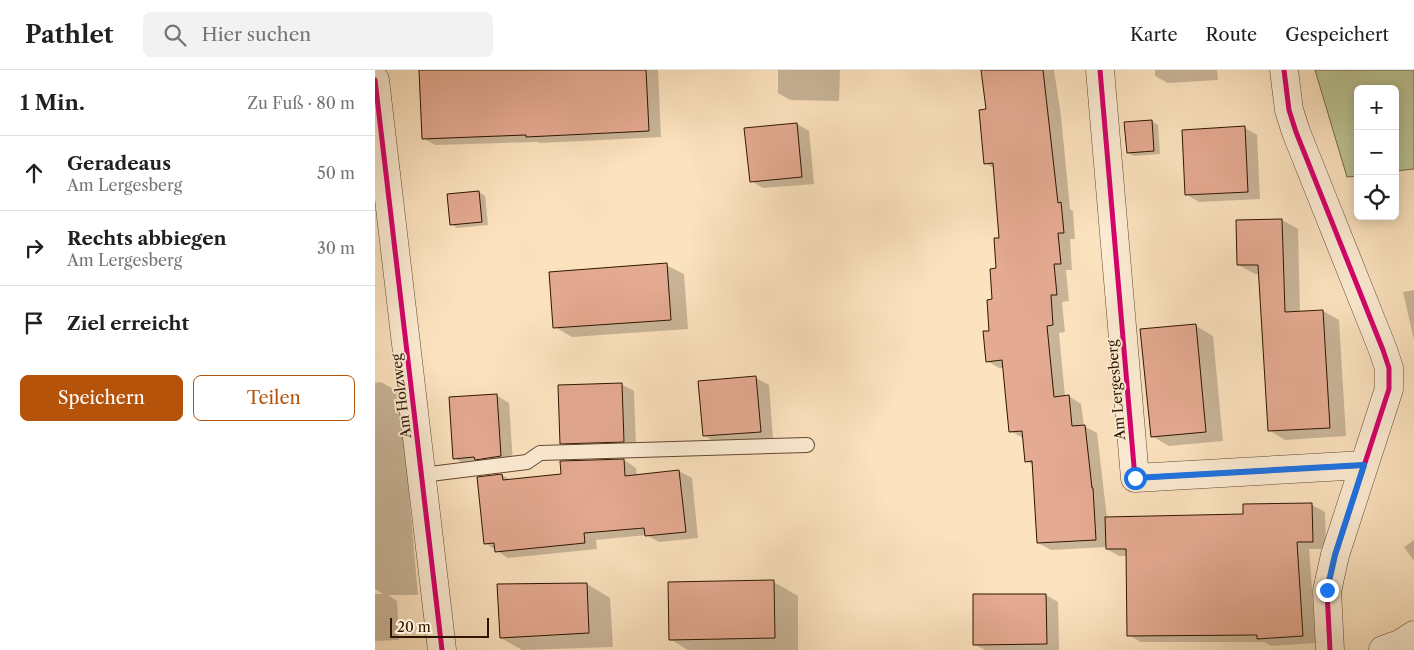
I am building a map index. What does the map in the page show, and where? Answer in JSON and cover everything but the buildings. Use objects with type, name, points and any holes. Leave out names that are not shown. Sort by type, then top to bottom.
[{"type":"street","name":"Am Lergesberg","points":[[1100,70],[1135,478],[1364,465]]},
{"type":"street","points":[[1284,70],[1289,110],[1296,132],[1389,368],[1389,389],[1335,555],[1327,590],[1330,650]]},
{"type":"street","name":"Am Holzweg","points":[[375,80],[442,650]]},
{"type":"street","points":[[1383,650],[1399,644],[1414,635]]},
{"type":"lane","points":[[422,475],[527,462],[540,453],[807,445]]},
{"type":"green space","points":[[1315,70],[1414,70],[1414,169],[1399,171],[1399,85],[1354,85],[1354,176],[1347,177]]},
{"type":"cycle path","points":[[1100,70],[1135,478],[1364,465]]},
{"type":"cycle path","points":[[1284,70],[1289,110],[1296,132],[1389,368],[1389,389],[1335,555],[1327,591],[1330,650]]},
{"type":"cycle path","points":[[375,80],[442,650]]},
{"type":"route","points":[[1135,478],[1364,465],[1335,555],[1327,590]]}]
